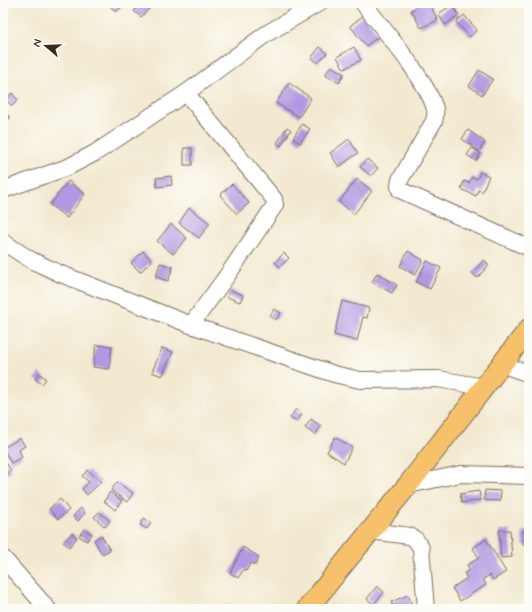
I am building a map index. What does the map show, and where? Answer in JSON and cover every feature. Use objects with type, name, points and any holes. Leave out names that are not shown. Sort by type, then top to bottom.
[{"type":"main road","points":[[307,609],[408,485],[529,329]]},
{"type":"street","points":[[3,190],[68,167],[88,156],[186,94],[266,34],[319,3]]},
{"type":"street","points":[[363,3],[411,67],[429,94],[435,110],[436,116],[434,121],[400,180],[398,186],[400,190],[529,248]]},
{"type":"street","points":[[186,94],[274,199],[275,205],[229,273],[191,324]]},
{"type":"street","points":[[3,242],[31,260],[60,274],[191,324],[334,374],[360,380],[438,379],[484,387]]},
{"type":"street","points":[[501,364],[529,374]]},
{"type":"street","points":[[408,485],[461,474],[529,476]]},
{"type":"street","points":[[371,531],[410,536],[416,540],[420,548],[426,609]]},
{"type":"street","points":[[3,558],[48,609]]},
{"type":"building","points":[[107,3],[126,3],[116,12]]},
{"type":"building","points":[[142,3],[155,3],[141,17],[134,11]]},
{"type":"building","points":[[425,3],[429,3],[438,20],[421,28],[411,10]]},
{"type":"building","points":[[452,5],[459,15],[445,25],[438,14]]},
{"type":"building","points":[[364,15],[379,36],[366,46],[350,26]]},
{"type":"building","points":[[464,15],[477,30],[470,37],[456,22]]},
{"type":"building","points":[[320,47],[327,53],[318,63],[311,58]]},
{"type":"building","points":[[354,47],[361,60],[344,69],[337,57]]},
{"type":"building","points":[[331,66],[344,74],[339,83],[325,75]]},
{"type":"building","points":[[479,70],[493,79],[482,95],[469,86]]},
{"type":"building","points":[[289,83],[311,98],[299,117],[276,103]]},
{"type":"building","points":[[12,93],[18,100],[12,106],[6,100]]},
{"type":"building","points":[[3,109],[10,118],[3,124]]},
{"type":"building","points":[[302,124],[310,129],[300,143],[293,138]]},
{"type":"building","points":[[287,127],[291,130],[281,146],[277,143]]},
{"type":"building","points":[[468,130],[485,142],[479,151],[462,139]]},
{"type":"building","points":[[349,139],[358,153],[339,167],[330,153]]},
{"type":"building","points":[[184,148],[192,148],[192,165],[184,165]]},
{"type":"building","points":[[472,148],[481,153],[476,161],[467,155]]},
{"type":"building","points":[[367,159],[378,168],[371,176],[360,167]]},
{"type":"building","points":[[480,172],[489,176],[482,192],[478,190],[476,196],[461,189],[464,181],[469,183],[472,177],[477,179]]},
{"type":"building","points":[[171,176],[172,185],[157,187],[156,178]]},
{"type":"building","points":[[357,179],[372,191],[354,214],[339,202]]},
{"type":"building","points":[[68,181],[85,194],[67,218],[50,205]]},
{"type":"building","points":[[232,184],[249,203],[237,214],[220,195]]},
{"type":"building","points":[[189,208],[210,223],[199,238],[179,223]]},
{"type":"building","points":[[171,224],[187,238],[173,254],[157,241]]},
{"type":"building","points":[[143,251],[152,261],[140,272],[131,263]]},
{"type":"building","points":[[408,251],[423,260],[415,275],[400,266]]},
{"type":"building","points":[[284,253],[289,258],[280,267],[275,262]]},
{"type":"building","points":[[484,260],[489,265],[477,278],[472,273]]},
{"type":"building","points":[[427,261],[441,268],[430,289],[416,282]]},
{"type":"building","points":[[160,263],[173,267],[168,281],[156,277]]},
{"type":"building","points":[[377,273],[397,285],[392,293],[372,282]]},
{"type":"building","points":[[230,290],[243,295],[240,302],[227,297]]},
{"type":"building","points":[[342,301],[369,308],[367,318],[363,317],[357,341],[334,335]]},
{"type":"building","points":[[274,309],[281,313],[276,320],[270,316]]},
{"type":"building","points":[[96,345],[112,346],[109,369],[93,367]]},
{"type":"building","points":[[162,348],[173,352],[162,376],[152,372]]},
{"type":"building","points":[[39,373],[46,379],[42,384],[35,379]]},
{"type":"building","points":[[296,409],[302,414],[297,422],[290,418]]},
{"type":"building","points":[[311,419],[321,426],[315,435],[305,428]]},
{"type":"building","points":[[335,437],[352,448],[344,463],[327,452]]},
{"type":"building","points":[[20,438],[25,446],[19,450],[22,457],[11,463],[3,448]]},
{"type":"building","points":[[7,464],[11,471],[3,477],[3,467]]},
{"type":"building","points":[[88,470],[101,482],[87,495],[82,489],[89,482],[82,476]]},
{"type":"building","points":[[117,482],[133,493],[127,502],[111,490]]},
{"type":"building","points":[[485,490],[501,491],[500,501],[484,500]]},
{"type":"building","points":[[479,491],[481,500],[462,503],[460,494]]},
{"type":"building","points":[[110,492],[122,501],[115,510],[104,501]]},
{"type":"building","points":[[60,499],[69,510],[58,519],[49,509]]},
{"type":"building","points":[[81,508],[85,513],[78,521],[73,516]]},
{"type":"building","points":[[99,512],[110,521],[105,527],[94,517]]},
{"type":"building","points":[[144,518],[151,523],[147,529],[140,525]]},
{"type":"building","points":[[84,529],[92,534],[87,541],[79,536]]},
{"type":"building","points":[[499,530],[510,530],[512,557],[501,558]]},
{"type":"building","points":[[529,530],[529,545],[523,545],[522,532]]},
{"type":"building","points":[[72,533],[77,538],[69,547],[63,542]]},
{"type":"building","points":[[101,535],[110,550],[102,554],[94,540]]},
{"type":"building","points":[[486,539],[506,572],[493,580],[490,575],[483,579],[486,585],[460,601],[452,588],[467,578],[464,573],[470,570],[467,565],[479,558],[473,548]]},
{"type":"building","points":[[243,547],[259,557],[255,565],[251,563],[246,571],[244,569],[238,578],[230,573]]},
{"type":"building","points":[[377,586],[384,592],[374,604],[367,599]]},
{"type":"building","points":[[408,595],[414,609],[394,609],[391,602]]},
{"type":"building","points":[[228,606],[228,609],[218,609],[218,607]]}]
